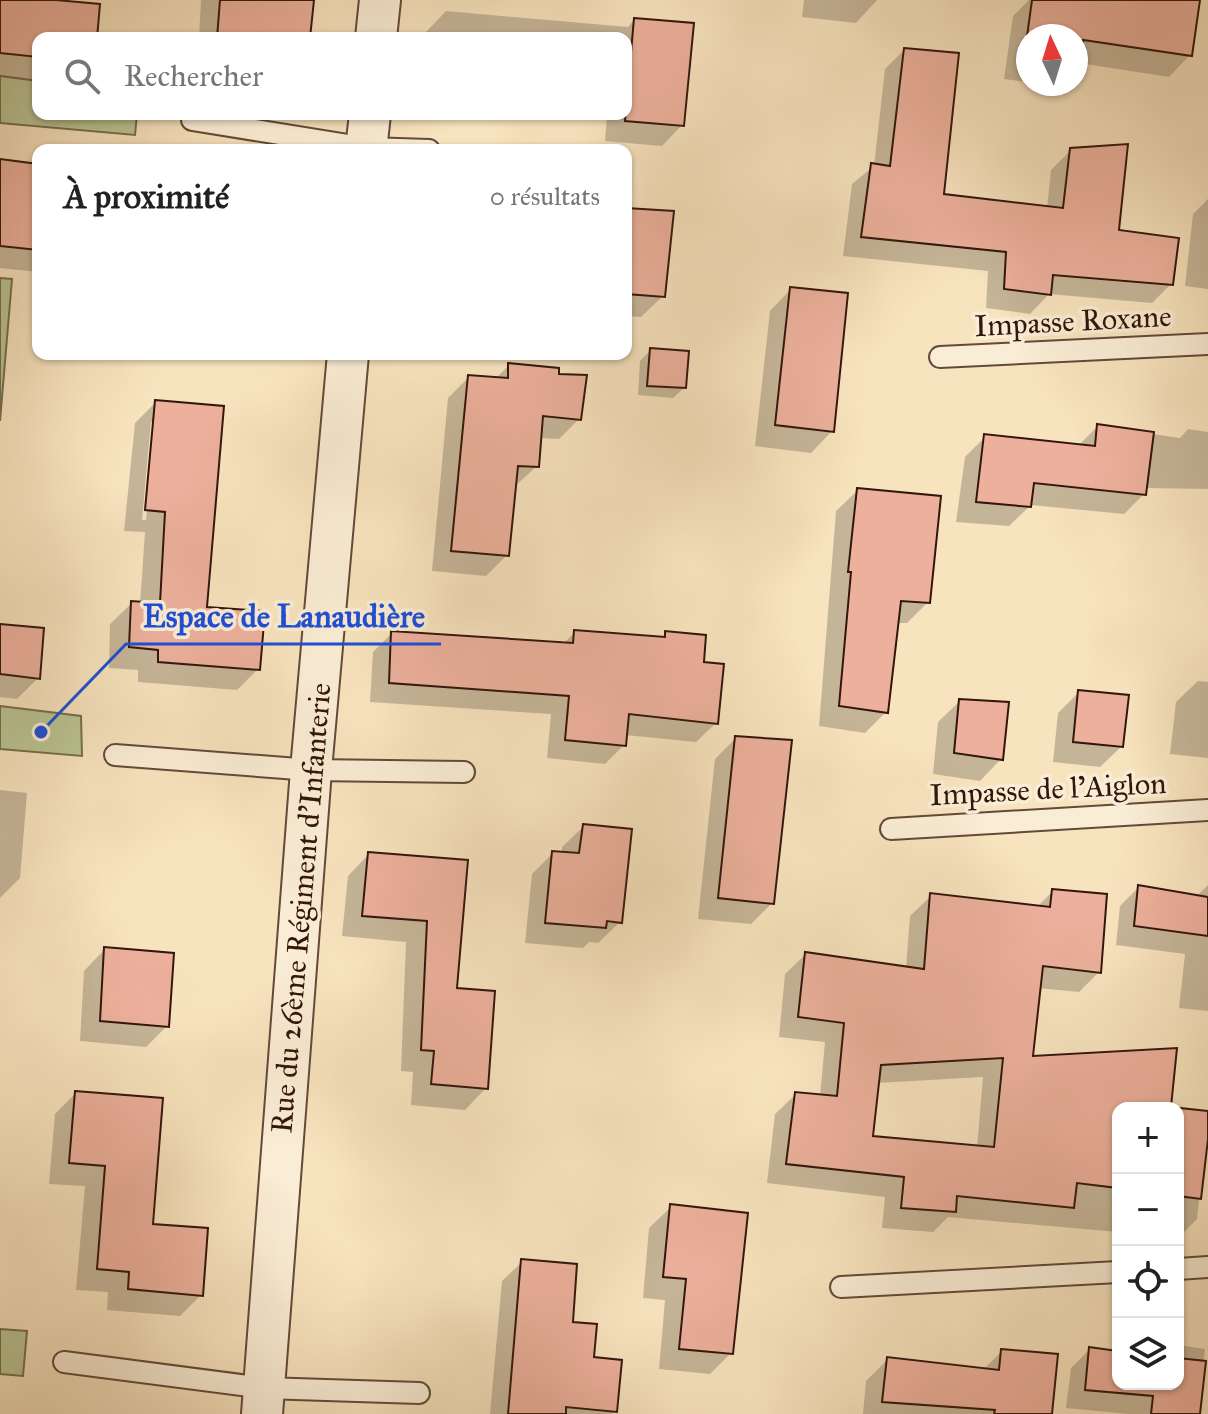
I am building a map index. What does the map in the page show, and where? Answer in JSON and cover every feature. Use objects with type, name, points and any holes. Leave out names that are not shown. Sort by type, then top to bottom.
[{"type":"street","points":[[377,32],[380,0]]},
{"type":"street","name":"Rue du 26ème Régiment d'Infanterie","points":[[263,1401],[311,770],[347,360]]},
{"type":"lane","points":[[192,120],[368,137],[401,144]]},
{"type":"lane","name":"Impasse Roxane","points":[[940,357],[1208,344]]},
{"type":"lane","points":[[115,755],[311,770],[464,772]]},
{"type":"lane","name":"Impasse de l'Aiglon","points":[[891,829],[1208,810]]},
{"type":"lane","points":[[1184,1269],[1208,1267]]},
{"type":"lane","points":[[841,1287],[1112,1272]]},
{"type":"lane","points":[[64,1362],[263,1401],[419,1393]]},
{"type":"green space","points":[[0,76],[32,80],[32,120],[136,120],[135,135],[0,123]]},
{"type":"green space","points":[[0,278],[12,279],[0,421]]},
{"type":"green space","points":[[0,706],[81,716],[82,756],[0,749]]},
{"type":"green space","points":[[0,1329],[27,1331],[23,1376],[0,1374]]},
{"type":"building","points":[[0,0],[100,4],[98,32],[32,32],[32,56],[0,53]]},
{"type":"building","points":[[220,0],[314,0],[311,32],[217,32]]},
{"type":"building","points":[[1032,0],[1200,0],[1192,56],[1088,41],[1088,24],[1029,24]]},
{"type":"building","points":[[634,18],[694,23],[684,126],[625,121],[632,120]]},
{"type":"building","points":[[904,48],[959,53],[944,194],[1063,208],[1070,148],[1128,144],[1119,230],[1179,238],[1173,285],[1053,275],[1051,295],[1004,289],[1006,252],[861,237],[871,163],[890,166]]},
{"type":"building","points":[[0,159],[32,163],[32,249],[0,246]]},
{"type":"building","points":[[632,208],[674,211],[665,297],[632,294]]},
{"type":"building","points":[[790,287],[848,293],[834,432],[775,425]]},
{"type":"building","points":[[650,348],[689,351],[686,388],[647,386]]},
{"type":"building","points":[[508,363],[559,368],[559,374],[587,375],[581,420],[543,416],[539,467],[518,466],[509,556],[451,551],[468,375],[508,378]]},
{"type":"building","points":[[155,400],[224,406],[207,607],[265,611],[260,670],[158,662],[158,650],[129,647],[131,601],[160,603],[165,512],[145,510]]},
{"type":"building","points":[[1097,424],[1154,432],[1146,495],[1034,483],[1031,507],[976,502],[984,434],[1095,446]]},
{"type":"building","points":[[857,488],[941,496],[930,603],[901,601],[888,713],[839,706]]},
{"type":"building","points":[[0,624],[44,628],[40,679],[0,674]]},
{"type":"building","points":[[574,630],[665,637],[665,631],[706,635],[704,662],[724,664],[718,724],[629,714],[626,746],[565,740],[569,696],[389,683],[391,631],[573,643]]},
{"type":"building","points":[[1078,690],[1129,695],[1123,747],[1073,742]]},
{"type":"building","points":[[959,699],[1009,702],[1003,760],[954,753]]},
{"type":"building","points":[[735,736],[792,740],[774,904],[718,898]]},
{"type":"building","points":[[583,824],[632,829],[622,923],[607,921],[606,928],[545,923],[552,851],[579,853]]},
{"type":"building","points":[[368,852],[468,860],[457,988],[495,991],[488,1089],[431,1084],[434,1051],[421,1050],[427,921],[362,916]]},
{"type":"building","points":[[1138,885],[1208,897],[1208,936],[1134,926]]},
{"type":"building","points":[[1052,889],[1107,894],[1101,973],[1043,966],[1033,1056],[1177,1048],[1172,1102],[1112,1102],[1112,1187],[1077,1183],[1074,1208],[957,1196],[956,1212],[901,1208],[904,1177],[786,1164],[795,1092],[837,1096],[844,1023],[798,1017],[805,952],[924,969],[930,893],[1050,907]],"holes":[[[1003,1058],[994,1147],[873,1136],[881,1065]]]},
{"type":"building","points":[[104,947],[174,953],[169,1027],[100,1021]]},
{"type":"building","points":[[75,1091],[163,1098],[153,1224],[208,1228],[203,1296],[128,1289],[129,1272],[97,1269],[105,1166],[69,1163]]},
{"type":"building","points":[[1184,1108],[1208,1111],[1201,1199],[1184,1197]]},
{"type":"building","points":[[670,1204],[748,1213],[733,1354],[679,1349],[686,1279],[663,1277]]},
{"type":"building","points":[[521,1259],[577,1264],[573,1322],[597,1324],[594,1357],[622,1360],[617,1412],[566,1407],[566,1414],[508,1414]]},
{"type":"building","points":[[1089,1347],[1112,1350],[1112,1390],[1184,1390],[1184,1359],[1206,1361],[1200,1414],[1151,1414],[1153,1396],[1085,1390]]},
{"type":"building","points":[[1001,1349],[1058,1354],[1052,1414],[994,1414],[995,1410],[882,1402],[887,1357],[999,1370]]},
{"type":"place","name":"Espace de Lanaudière","points":[[41,732]]}]
